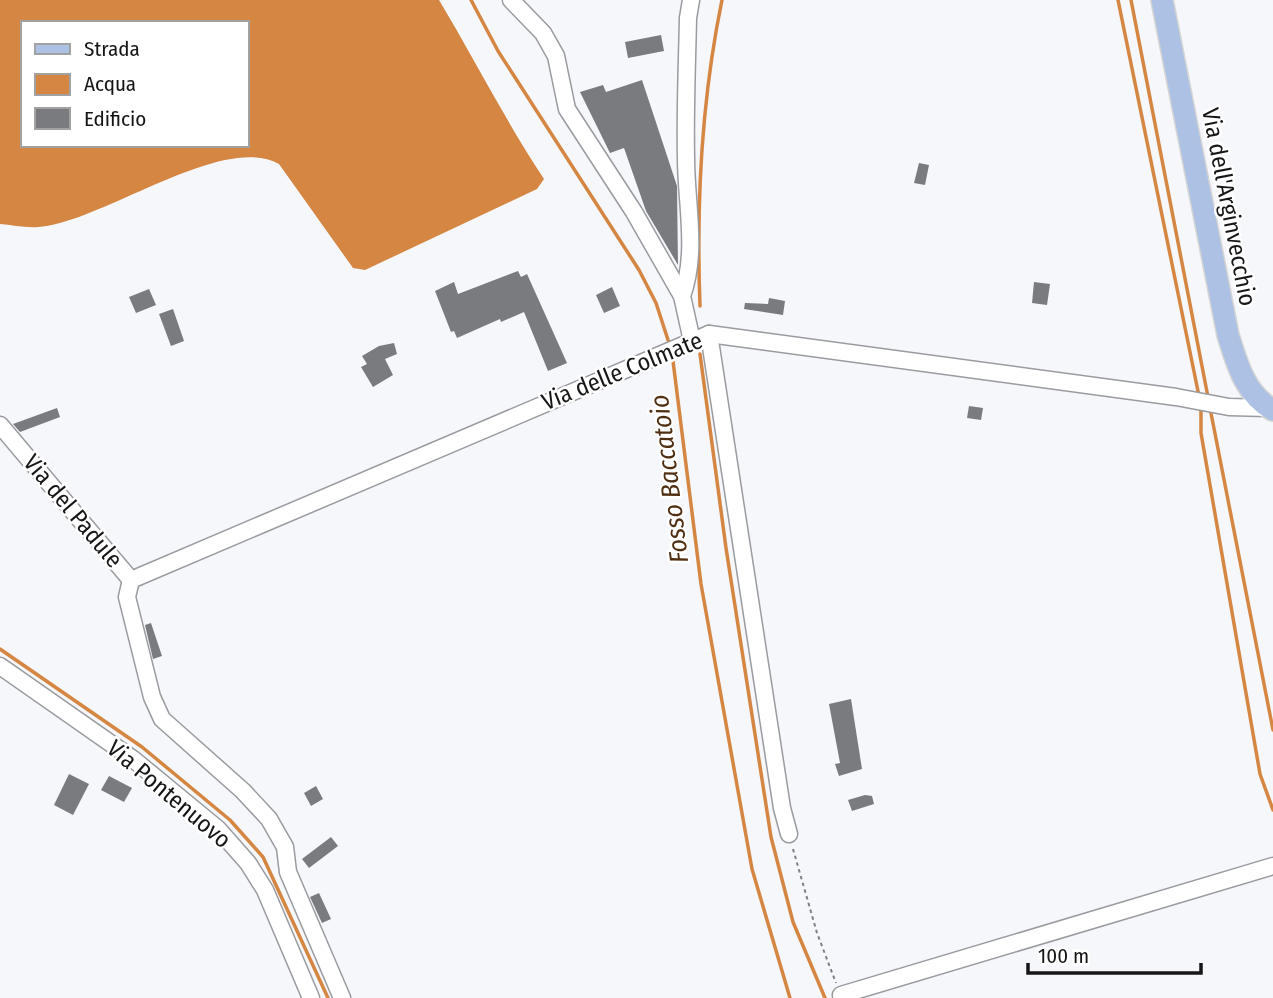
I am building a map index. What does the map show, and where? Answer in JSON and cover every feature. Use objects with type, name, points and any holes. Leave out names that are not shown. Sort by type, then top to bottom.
[{"type":"main road","name":"Via dell'Arginvecchio","points":[[1162,0],[1228,335],[1240,373],[1250,390],[1271,409]]},
{"type":"street","points":[[511,0],[543,33],[556,56],[567,108],[634,212],[682,296],[686,343]]},
{"type":"street","points":[[682,296],[690,275],[691,257],[686,159],[688,18],[691,0]]},
{"type":"street","points":[[709,334],[782,807],[789,834]]},
{"type":"street","name":"Via delle Colmate","points":[[131,580],[709,334],[1176,397],[1229,407],[1271,409]]},
{"type":"street","name":"Via del Padule","points":[[0,425],[131,580],[127,597],[152,697],[162,719],[243,791],[269,819],[285,847],[288,872],[342,998]]},
{"type":"street","name":"Via Pontenuovo","points":[[0,666],[133,759],[218,830],[247,863],[265,890],[311,998]]},
{"type":"street","points":[[841,995],[1273,866]]},
{"type":"path","points":[[789,834],[817,933],[841,995]]},
{"type":"water","points":[[0,0],[439,0],[544,179],[537,189],[365,270],[353,268],[279,164],[255,157],[226,160],[194,169],[64,222],[33,227],[0,224]]},
{"type":"building","points":[[661,35],[664,51],[628,58],[625,42]]},
{"type":"building","points":[[642,80],[677,186],[678,265],[646,211],[624,148],[610,153],[580,92],[603,85],[606,92]]},
{"type":"building","points":[[919,163],[929,165],[925,185],[914,183]]},
{"type":"building","points":[[518,271],[521,277],[527,274],[567,363],[548,371],[524,312],[501,322],[500,319],[457,338],[454,331],[451,332],[435,291],[454,282],[458,294]]},
{"type":"building","points":[[1034,282],[1050,284],[1047,305],[1032,303]]},
{"type":"building","points":[[612,287],[620,306],[604,313],[596,295]]},
{"type":"building","points":[[149,289],[156,305],[136,313],[129,297]]},
{"type":"building","points":[[769,298],[785,301],[783,315],[744,309],[745,303],[768,304]]},
{"type":"building","points":[[173,309],[184,341],[171,346],[159,314]]},
{"type":"building","points":[[394,343],[397,354],[385,359],[393,375],[373,387],[361,367],[367,364],[362,356],[379,346]]},
{"type":"building","points":[[969,406],[983,408],[981,420],[967,418]]},
{"type":"building","points":[[57,408],[60,417],[20,432],[13,424]]},
{"type":"building","points":[[151,623],[162,656],[153,659],[145,625]]},
{"type":"building","points":[[851,699],[862,769],[839,776],[835,764],[840,763],[829,704]]},
{"type":"building","points":[[69,774],[89,784],[73,815],[54,805]]},
{"type":"building","points":[[109,776],[132,788],[124,802],[101,790]]},
{"type":"building","points":[[316,786],[323,799],[311,806],[304,793]]},
{"type":"building","points":[[865,795],[872,796],[874,804],[852,811],[848,800]]},
{"type":"building","points":[[331,837],[338,846],[309,868],[302,859]]},
{"type":"building","points":[[319,893],[331,919],[322,923],[310,897]]},
{"type":"waterway","name":"Fosso Baccatoio","points":[[471,0],[498,51],[639,270],[656,303],[670,346]]},
{"type":"waterway","points":[[700,306],[702,152],[709,76],[722,0]]},
{"type":"waterway","points":[[1118,0],[1199,396]]},
{"type":"waterway","points":[[1131,0],[1208,397]]},
{"type":"waterway","name":"Fosso Baccatoio","points":[[672,353],[701,584],[752,869],[790,998]]},
{"type":"waterway","points":[[700,354],[726,548],[771,837],[793,922],[825,998]]},
{"type":"waterway","points":[[1201,407],[1201,433],[1260,774],[1273,810]]},
{"type":"waterway","points":[[1210,408],[1273,730]]},
{"type":"waterway","points":[[0,649],[142,747],[230,820],[263,857],[328,998]]}]
